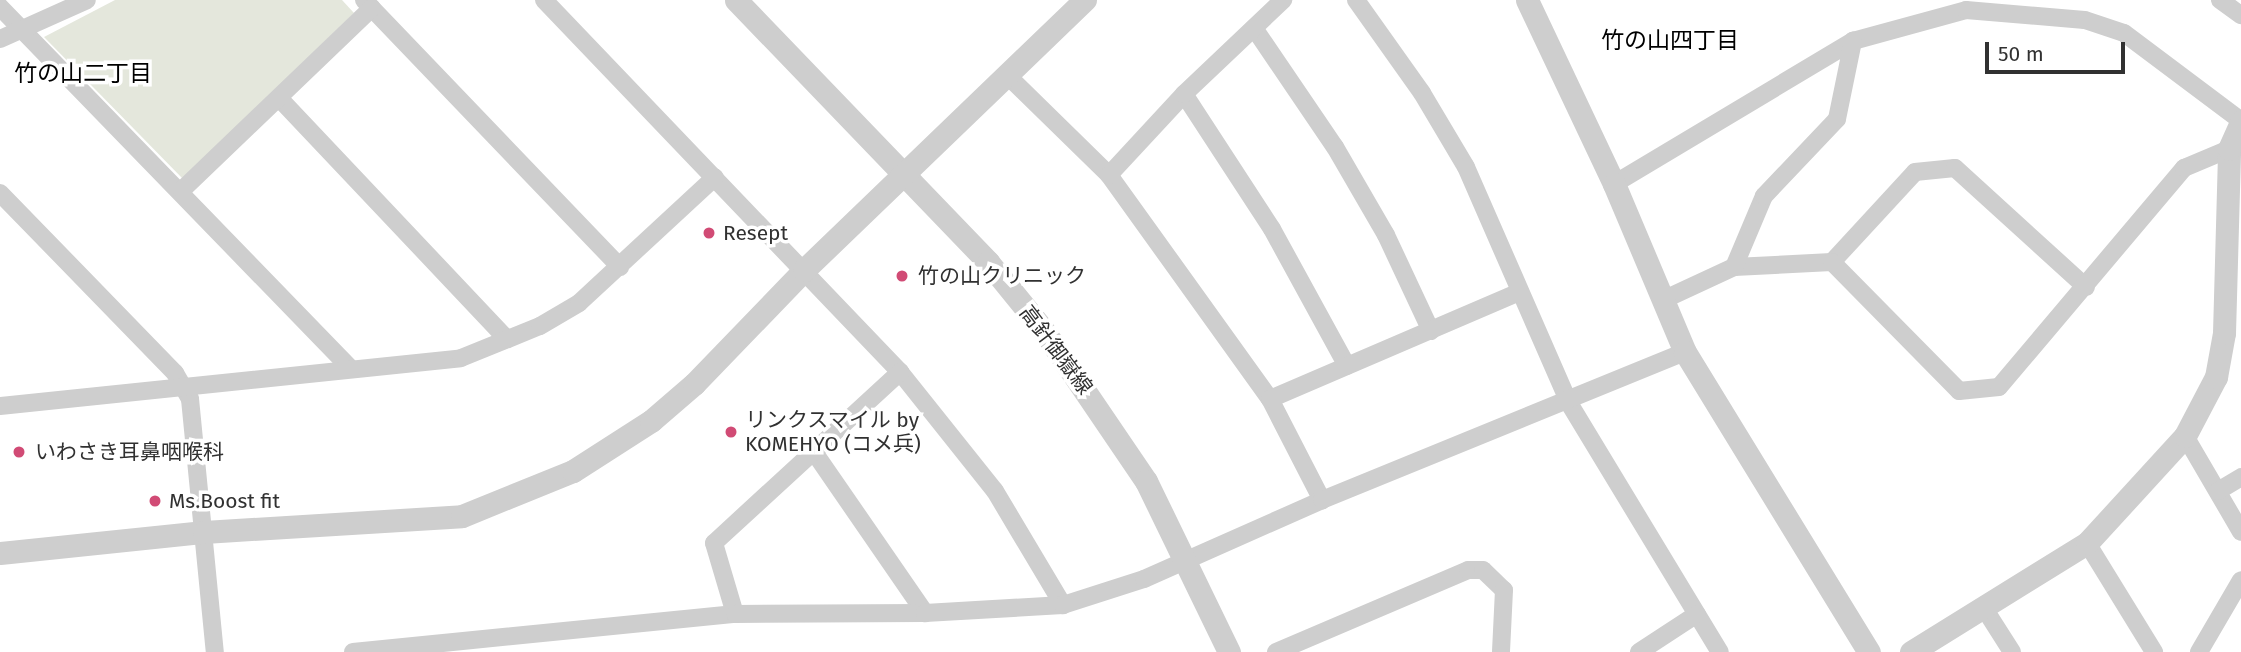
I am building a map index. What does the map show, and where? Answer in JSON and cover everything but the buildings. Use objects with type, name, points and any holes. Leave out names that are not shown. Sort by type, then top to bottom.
[{"type":"street","points":[[0,38],[23,32],[87,0]]},
{"type":"street","points":[[544,0],[900,372],[995,491],[1063,605]]},
{"type":"street","name":"高針御嶽線","points":[[736,0],[903,177],[988,262],[1044,331],[1122,441],[1186,560],[1229,652]]},
{"type":"street","points":[[0,553],[204,532],[462,516],[522,494],[573,471],[651,421],[694,384],[804,270],[1085,0]]},
{"type":"street","points":[[1109,175],[1184,94],[1283,0]]},
{"type":"street","points":[[1356,0],[1422,93],[1466,167],[1569,403],[1720,652]]},
{"type":"street","points":[[1527,0],[1614,184],[1665,299],[1685,352],[1869,652]]},
{"type":"street","points":[[2220,0],[2241,15]]},
{"type":"street","points":[[182,190],[279,98],[368,4],[620,267]]},
{"type":"street","points":[[1614,184],[1853,41],[1965,5],[2085,20],[2124,33],[2241,121],[2229,149],[2235,231],[2224,333],[2216,377],[2185,436],[2087,543],[1911,652]]},
{"type":"street","points":[[0,7],[182,190],[351,369]]},
{"type":"street","points":[[1254,28],[1335,147],[1386,235],[1431,331]]},
{"type":"street","points":[[1734,267],[1764,196],[1837,119],[1853,41]]},
{"type":"street","points":[[1008,76],[1109,175],[1270,399],[1322,500]]},
{"type":"street","points":[[1184,94],[1272,229],[1347,366]]},
{"type":"street","points":[[279,98],[507,339]]},
{"type":"street","points":[[1832,262],[1959,391],[1999,387],[2184,168],[2229,149]]},
{"type":"street","points":[[1665,299],[1734,267],[1832,262],[1916,172],[1955,168],[2086,287]]},
{"type":"street","points":[[1,405],[461,358],[507,339],[579,303],[715,177]]},
{"type":"street","points":[[0,193],[175,373],[190,399],[215,652]]},
{"type":"street","points":[[1270,399],[1520,292]]},
{"type":"street","points":[[353,652],[735,614],[925,613],[1063,605],[1186,560],[1322,500],[1569,403],[1685,352]]},
{"type":"street","points":[[735,614],[714,543],[900,372]]},
{"type":"street","points":[[2185,436],[2241,532]]},
{"type":"street","points":[[814,452],[925,613]]},
{"type":"street","points":[[2218,491],[2241,477]]},
{"type":"street","points":[[2087,543],[2154,652]]},
{"type":"street","points":[[1276,652],[1468,570],[1483,570],[1504,590],[1501,652]]},
{"type":"street","points":[[2199,652],[2241,580]]},
{"type":"street","points":[[1984,608],[2012,652]]},
{"type":"street","points":[[1639,652],[1697,614]]},
{"type":"shaded area","points":[[115,0],[342,0],[354,13],[183,179],[44,37]]},
{"type":"place","name":"Resept","points":[[709,233]]},
{"type":"place","name":"竹の山クリニック","points":[[902,276]]},
{"type":"place","name":"リンクスマイル by KOMEHYO (コメ兵)","points":[[731,432]]},
{"type":"place","name":"いわさき耳鼻咽喉科","points":[[19,452]]},
{"type":"place","name":"Ms.Boost fit","points":[[155,501]]},
{"type":"district","name":"竹の山四丁目","points":[[1670,40]]},
{"type":"district","name":"竹の山二丁目","points":[[83,73]]}]
